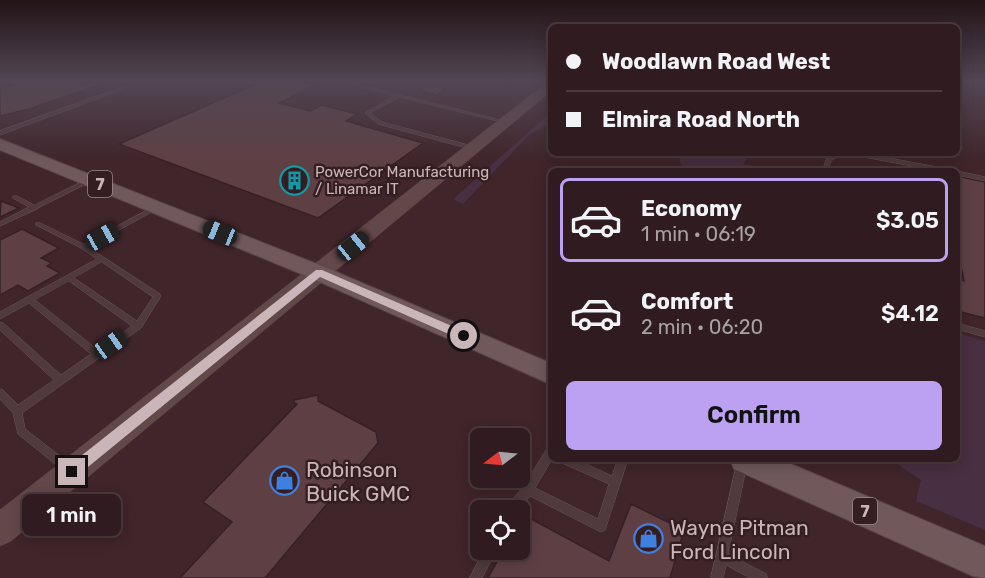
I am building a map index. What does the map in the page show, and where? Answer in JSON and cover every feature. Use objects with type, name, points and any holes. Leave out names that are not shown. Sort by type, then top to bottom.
[{"type":"main road","points":[[0,530],[523,108]]},
{"type":"main road","name":"7","points":[[0,144],[319,273],[548,373]]},
{"type":"main road","name":"7","points":[[751,462],[985,564]]},
{"type":"lane","points":[[0,133],[69,108]]},
{"type":"lane","points":[[376,108],[367,113],[380,123],[474,148]]},
{"type":"lane","points":[[448,108],[506,122]]},
{"type":"lane","points":[[869,156],[932,168]]},
{"type":"lane","points":[[960,174],[985,179]]},
{"type":"lane","points":[[0,224],[90,180]]},
{"type":"lane","points":[[15,197],[35,208]]},
{"type":"lane","points":[[83,247],[157,207]]},
{"type":"lane","points":[[16,411],[138,326],[157,296],[83,247],[38,224]]},
{"type":"lane","points":[[0,316],[102,259]]},
{"type":"lane","points":[[69,278],[138,326]]},
{"type":"lane","points":[[30,300],[97,354]]},
{"type":"lane","points":[[0,325],[60,380]]},
{"type":"lane","points":[[960,327],[985,334]]},
{"type":"lane","points":[[0,393],[16,411],[21,431],[72,472]]},
{"type":"lane","points":[[520,500],[548,456]]},
{"type":"lane","points":[[571,462],[615,482]]},
{"type":"lane","points":[[528,490],[602,526],[622,462]]},
{"type":"lane","points":[[717,578],[743,462]]},
{"type":"lane","points":[[722,557],[762,578]]},
{"type":"lane","points":[[476,578],[485,560]]},
{"type":"shaded area","points":[[548,115],[548,124],[529,135],[463,204],[453,199]]},
{"type":"shaded area","points":[[679,156],[750,156],[743,164],[767,168],[690,168],[681,165]]},
{"type":"shaded area","points":[[960,334],[985,341],[985,530],[916,501],[921,480],[894,462],[960,462]]},
{"type":"building","points":[[0,108],[32,108],[29,109],[0,116]]},
{"type":"building","name":"PowerCor Manufacturing / Linamar IT","points":[[201,108],[298,108],[310,111],[316,108],[334,108],[357,114],[346,121],[423,143],[318,218],[119,144]]},
{"type":"building","points":[[960,177],[985,182],[985,318],[960,312],[960,280],[964,281],[960,261]]},
{"type":"building","points":[[1,201],[19,208],[0,217]]},
{"type":"building","points":[[22,229],[59,248],[41,258],[52,263],[47,266],[60,273],[28,291],[18,285],[0,295],[0,240]]},
{"type":"building","name":"Robinson Buick GMC","points":[[318,395],[318,401],[376,432],[378,443],[265,578],[180,578],[232,522],[203,502],[297,404],[294,400]]},
{"type":"building","name":"Wayne Pitman Ford Lincoln","points":[[631,504],[684,530],[670,578],[488,578],[498,560],[530,560],[530,518],[609,561]]},
{"type":"place","name":"PowerCor Manufacturing / Linamar IT","points":[[294,181]]},
{"type":"place","name":"Robinson Buick GMC","points":[[285,481]]},
{"type":"place","name":"Wayne Pitman Ford Lincoln","points":[[649,539]]},
{"type":"route","points":[[72,472],[319,273],[464,336]]}]
